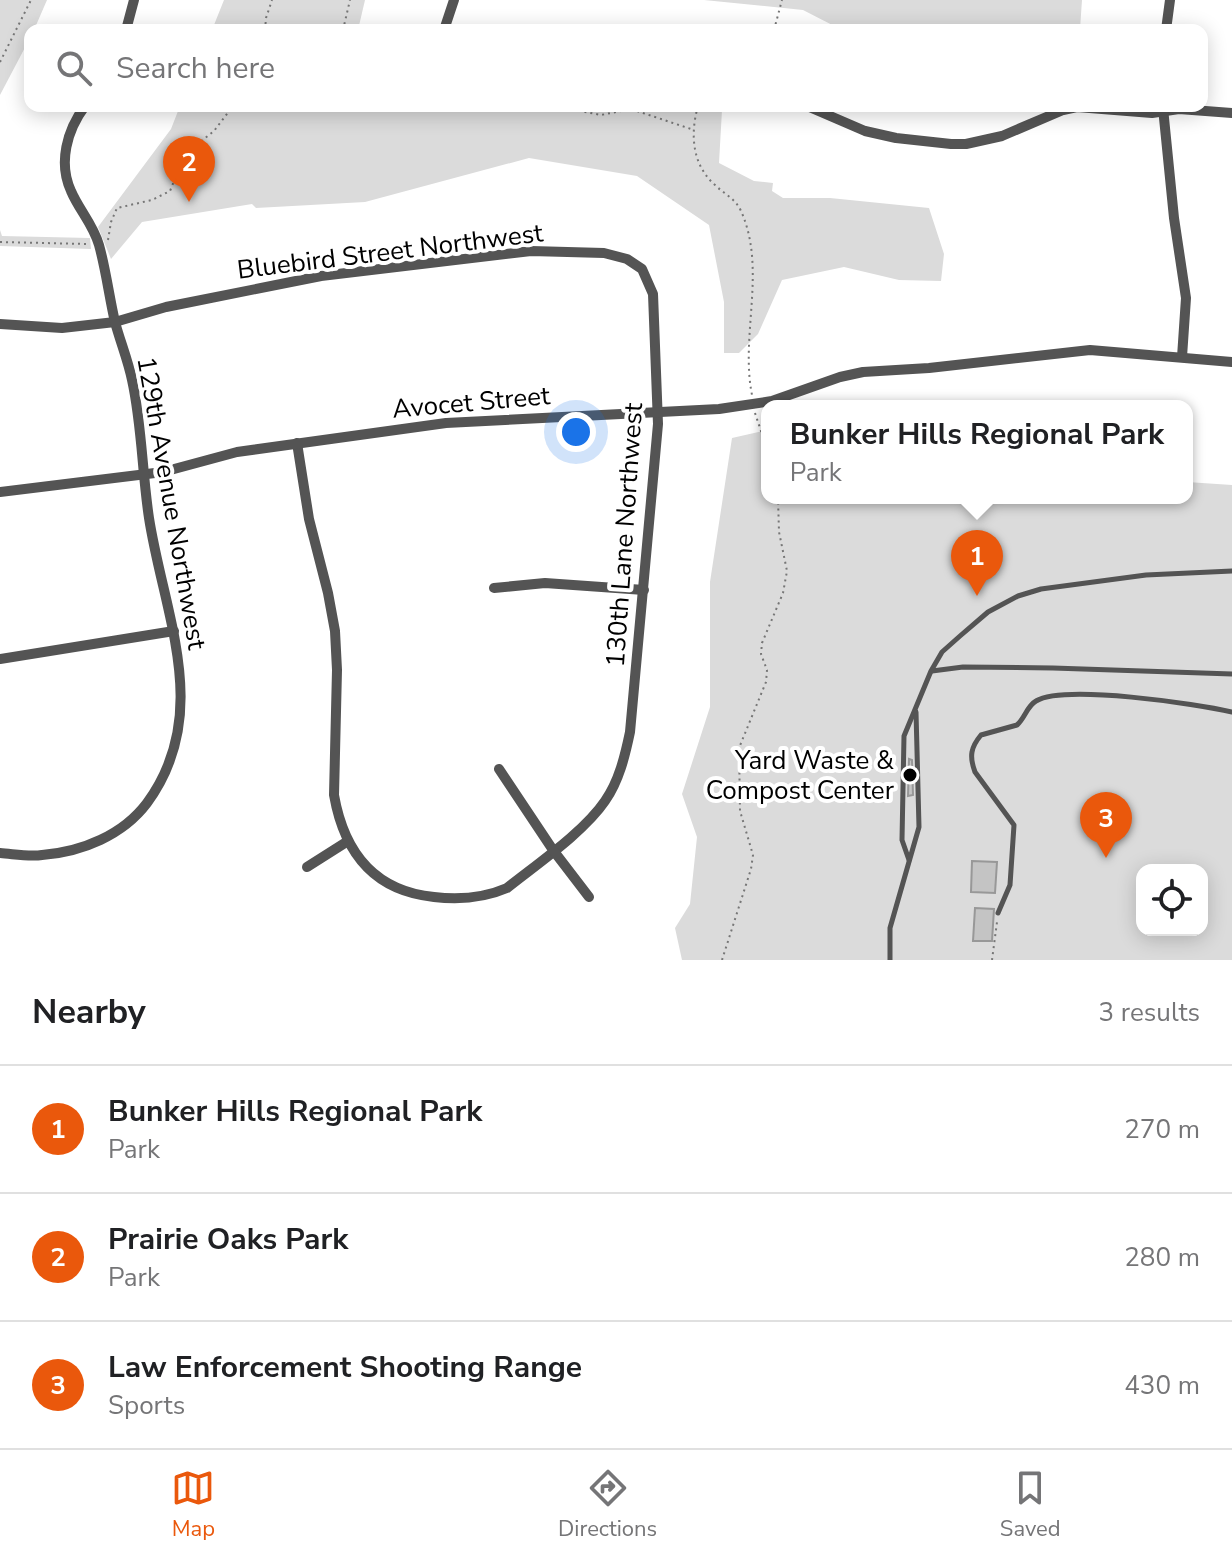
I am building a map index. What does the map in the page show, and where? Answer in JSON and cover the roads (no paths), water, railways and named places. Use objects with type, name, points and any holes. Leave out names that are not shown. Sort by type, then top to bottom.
[{"type":"street","points":[[128,24],[134,0]]},
{"type":"street","points":[[446,24],[454,0]]},
{"type":"street","points":[[1167,24],[1170,0]]},
{"type":"street","points":[[1208,111],[1232,113]]},
{"type":"street","name":"129th Avenue Northwest","points":[[0,853],[42,855],[91,845],[137,816],[163,781],[180,729],[182,699],[174,631],[157,564],[132,379],[115,322],[98,243],[91,223],[71,192],[64,162],[68,136],[82,112]]},
{"type":"street","points":[[821,112],[865,131],[896,138],[966,144],[1002,136],[1058,112]]},
{"type":"street","points":[[1163,112],[1186,298],[1182,357]]},
{"type":"street","name":"Bluebird Street Northwest","points":[[0,324],[62,328],[115,322],[180,304],[321,276],[531,251],[604,253],[627,259],[642,269]]},
{"type":"street","name":"130th Lane Northwest","points":[[553,850],[606,800],[624,760],[630,732],[657,456],[653,294],[642,269]]},
{"type":"street","name":"Avocet Street","points":[[775,400],[863,372],[1090,350],[1232,362]]},
{"type":"street","name":"Avocet Street","points":[[0,492],[163,472],[237,452],[459,422],[719,409],[761,403]]},
{"type":"street","points":[[297,443],[309,519],[335,631],[334,795],[348,841],[365,865],[387,885],[416,895],[458,900],[507,888],[553,850]]},
{"type":"street","points":[[494,588],[545,583],[644,590]]},
{"type":"street","points":[[0,659],[174,631]]},
{"type":"street","points":[[499,769],[553,850],[589,897]]},
{"type":"street","points":[[307,867],[348,841]]},
{"type":"lane","points":[[909,860],[902,840],[904,736],[942,652],[988,612],[1032,592],[1146,575],[1232,571]]},
{"type":"lane","points":[[931,671],[963,667],[1232,674]]},
{"type":"lane","points":[[998,913],[1010,885],[1014,825],[975,772],[971,752],[981,735],[1017,725],[1033,702],[1048,696],[1188,702],[1232,712]]},
{"type":"lane","points":[[890,960],[890,928],[919,827],[916,711]]},
{"type":"place","name":"Prairie Oaks Park","points":[[189,202]]},
{"type":"place","name":"Bunker Hills Regional Park","points":[[977,596]]},
{"type":"place","name":"Yard Waste & Compost Center","points":[[910,775]]},
{"type":"place","name":"Law Enforcement Shooting Range","points":[[1106,858]]}]
